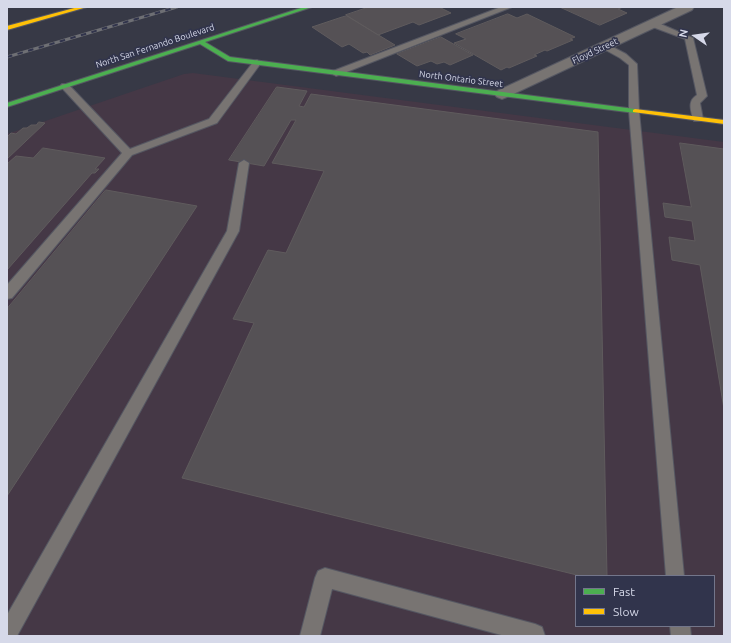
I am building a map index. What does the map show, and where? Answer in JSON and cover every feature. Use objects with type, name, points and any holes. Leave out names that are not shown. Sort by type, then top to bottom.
[{"type":"street","points":[[7,28],[60,10],[84,7]]},
{"type":"street","name":"North San Fernando Boulevard","points":[[7,105],[309,7]]},
{"type":"street","name":"Floyd Street","points":[[502,94],[688,7]]},
{"type":"street","name":"North Ontario Street","points":[[201,42],[228,59],[724,122]]},
{"type":"lane","points":[[336,73],[508,7]]},
{"type":"lane","points":[[652,24],[689,38],[702,96],[697,99],[695,103],[698,119]]},
{"type":"lane","points":[[605,46],[623,56],[633,64],[634,111],[675,575]]},
{"type":"lane","points":[[7,294],[128,153],[213,121],[257,63]]},
{"type":"lane","points":[[65,86],[128,153]]},
{"type":"lane","points":[[7,635],[233,231],[244,163]]},
{"type":"lane","points":[[310,636],[325,578],[535,634],[534,636]]},
{"type":"shaded area","points":[[193,73],[724,142],[724,636],[7,636],[7,134],[184,74]]},
{"type":"building","points":[[369,7],[439,7],[451,13],[419,25],[413,22],[378,35],[346,15]]},
{"type":"building","points":[[560,7],[623,7],[618,9],[627,13],[600,25]]},
{"type":"building","points":[[508,14],[517,18],[527,14],[575,37],[570,39],[573,40],[547,51],[545,50],[534,55],[537,56],[501,70],[454,43],[466,39],[456,34]]},
{"type":"building","points":[[347,16],[395,45],[370,55],[367,52],[363,53],[349,44],[342,47],[312,27]]},
{"type":"building","points":[[441,37],[473,55],[450,65],[444,62],[437,64],[431,61],[417,66],[397,54]]},
{"type":"building","points":[[277,87],[307,91],[299,106],[304,107],[311,94],[598,132],[607,575],[577,575],[182,478],[254,323],[233,319],[268,250],[286,253],[324,171],[272,163],[296,120],[291,120],[264,166],[229,160]]},
{"type":"building","points":[[39,122],[45,123],[7,159],[7,137],[11,133],[16,134],[23,128],[36,125]]},
{"type":"building","points":[[680,143],[724,149],[724,409],[700,265],[672,260],[669,237],[695,241],[692,221],[665,217],[663,203],[691,207]]},
{"type":"building","points":[[43,148],[105,158],[95,169],[99,169],[95,173],[92,173],[7,270],[7,164],[16,156],[33,158]]},
{"type":"building","points":[[106,190],[197,206],[7,496],[7,309]]},
{"type":"railway","points":[[7,57],[177,7]]},
{"type":"traffic: fast","points":[[7,105],[309,7]]},
{"type":"traffic: fast","points":[[201,42],[228,59],[635,111]]},
{"type":"traffic: slow","points":[[7,28],[84,7]]},
{"type":"traffic: slow","points":[[635,111],[724,122]]}]
